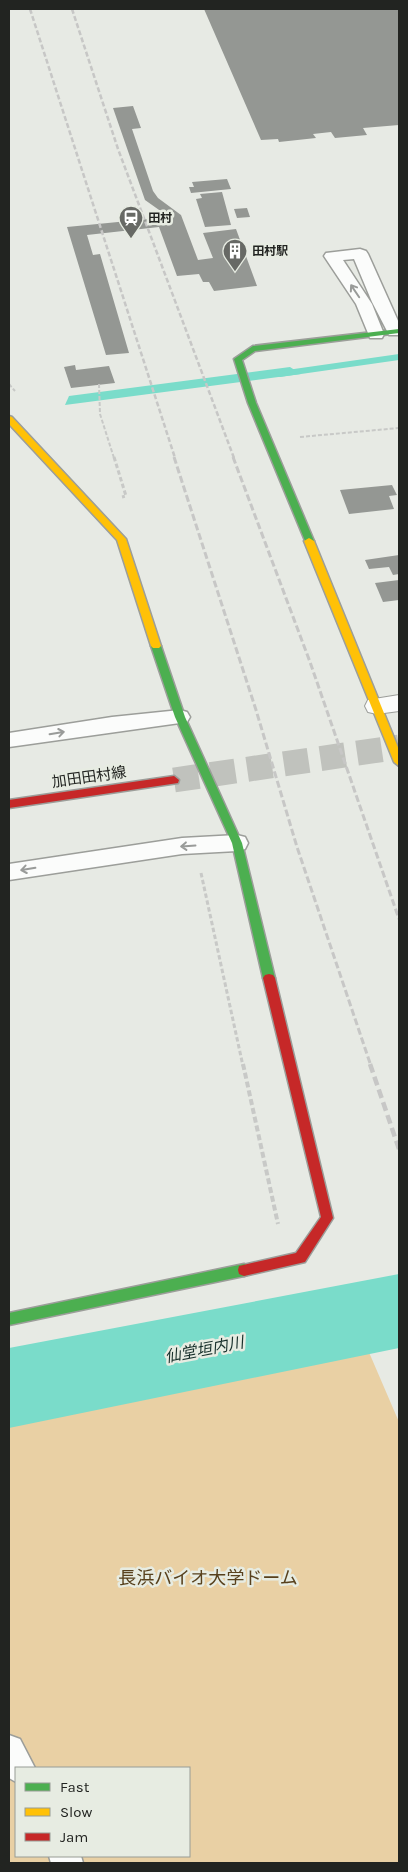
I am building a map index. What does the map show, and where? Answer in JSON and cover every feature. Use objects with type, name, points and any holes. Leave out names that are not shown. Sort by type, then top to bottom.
[{"type":"street","points":[[397,331],[253,349],[238,359],[249,394],[388,704],[399,762]]},
{"type":"street","points":[[9,419],[121,540],[180,718],[237,843],[327,1218],[300,1258],[9,1319]]},
{"type":"street","name":"加田田村線","points":[[9,804],[174,780]]},
{"type":"lane","points":[[376,334],[364,304],[332,256],[360,254],[380,302],[397,331]]},
{"type":"lane","points":[[9,740],[112,724],[180,718]]},
{"type":"lane","points":[[9,872],[195,845],[237,843]]},
{"type":"lane","points":[[9,1750],[19,1767]]},
{"type":"path","points":[[99,384],[100,414],[126,496]]},
{"type":"path","points":[[293,438],[399,428]]},
{"type":"path","points":[[195,845],[279,1227]]},
{"type":"green space","name":"長浜バイオ大学ドーム","points":[[368,1350],[399,1422],[399,1863],[9,1863],[9,1424]]},
{"type":"shaded area","points":[[290,367],[301,374],[65,405],[69,396]]},
{"type":"building","points":[[204,9],[398,9],[399,125],[363,128],[367,135],[335,138],[331,132],[313,134],[316,138],[279,142],[278,139],[261,140]]},
{"type":"building","points":[[133,106],[141,128],[132,129],[153,191],[158,198],[181,215],[198,260],[213,258],[203,233],[236,229],[257,286],[214,291],[209,282],[203,282],[199,274],[177,276],[159,227],[87,235],[93,255],[100,254],[129,353],[106,355],[67,227],[169,217],[145,200],[113,108]]},
{"type":"building","points":[[227,179],[231,189],[191,193],[189,187],[194,187],[192,182]]},
{"type":"building","points":[[222,192],[231,225],[205,227],[196,199],[202,198],[200,194]]},
{"type":"building","points":[[247,208],[250,217],[237,218],[234,209]]},
{"type":"building","points":[[75,365],[76,370],[109,366],[115,383],[71,388],[64,367]]},
{"type":"building","points":[[392,485],[397,495],[389,496],[394,509],[349,514],[340,490]]},
{"type":"building","points":[[399,555],[399,574],[393,575],[389,567],[369,569],[365,560]]},
{"type":"building","points":[[399,580],[399,600],[383,602],[375,583]]},
{"type":"waterway","points":[[280,374],[399,357]]},
{"type":"waterway","name":"仙堂垣内川","points":[[9,1388],[399,1311]]},
{"type":"tunnel","points":[[174,780],[399,747]]},
{"type":"railway","points":[[30,9],[175,458]]},
{"type":"railway","points":[[72,9],[118,149],[234,458]]},
{"type":"railway","points":[[174,457],[256,710],[297,847],[371,1066]]},
{"type":"railway","points":[[233,457],[310,662],[399,919]]},
{"type":"railway","points":[[370,1064],[399,1149]]},
{"type":"traffic: fast","points":[[309,541],[252,403],[238,359],[253,349],[399,331]]},
{"type":"traffic: fast","points":[[156,646],[180,717],[237,843],[269,978]]},
{"type":"traffic: fast","points":[[9,1319],[244,1270]]},
{"type":"traffic: slow","points":[[9,419],[121,539],[156,646]]},
{"type":"traffic: slow","points":[[309,541],[399,762]]},
{"type":"traffic: jam","points":[[9,804],[174,780]]},
{"type":"traffic: jam","points":[[244,1270],[300,1258],[327,1218],[269,978]]},
{"type":"place","name":"田村","points":[[131,239]]},
{"type":"place","name":"田村駅","points":[[235,272]]}]
